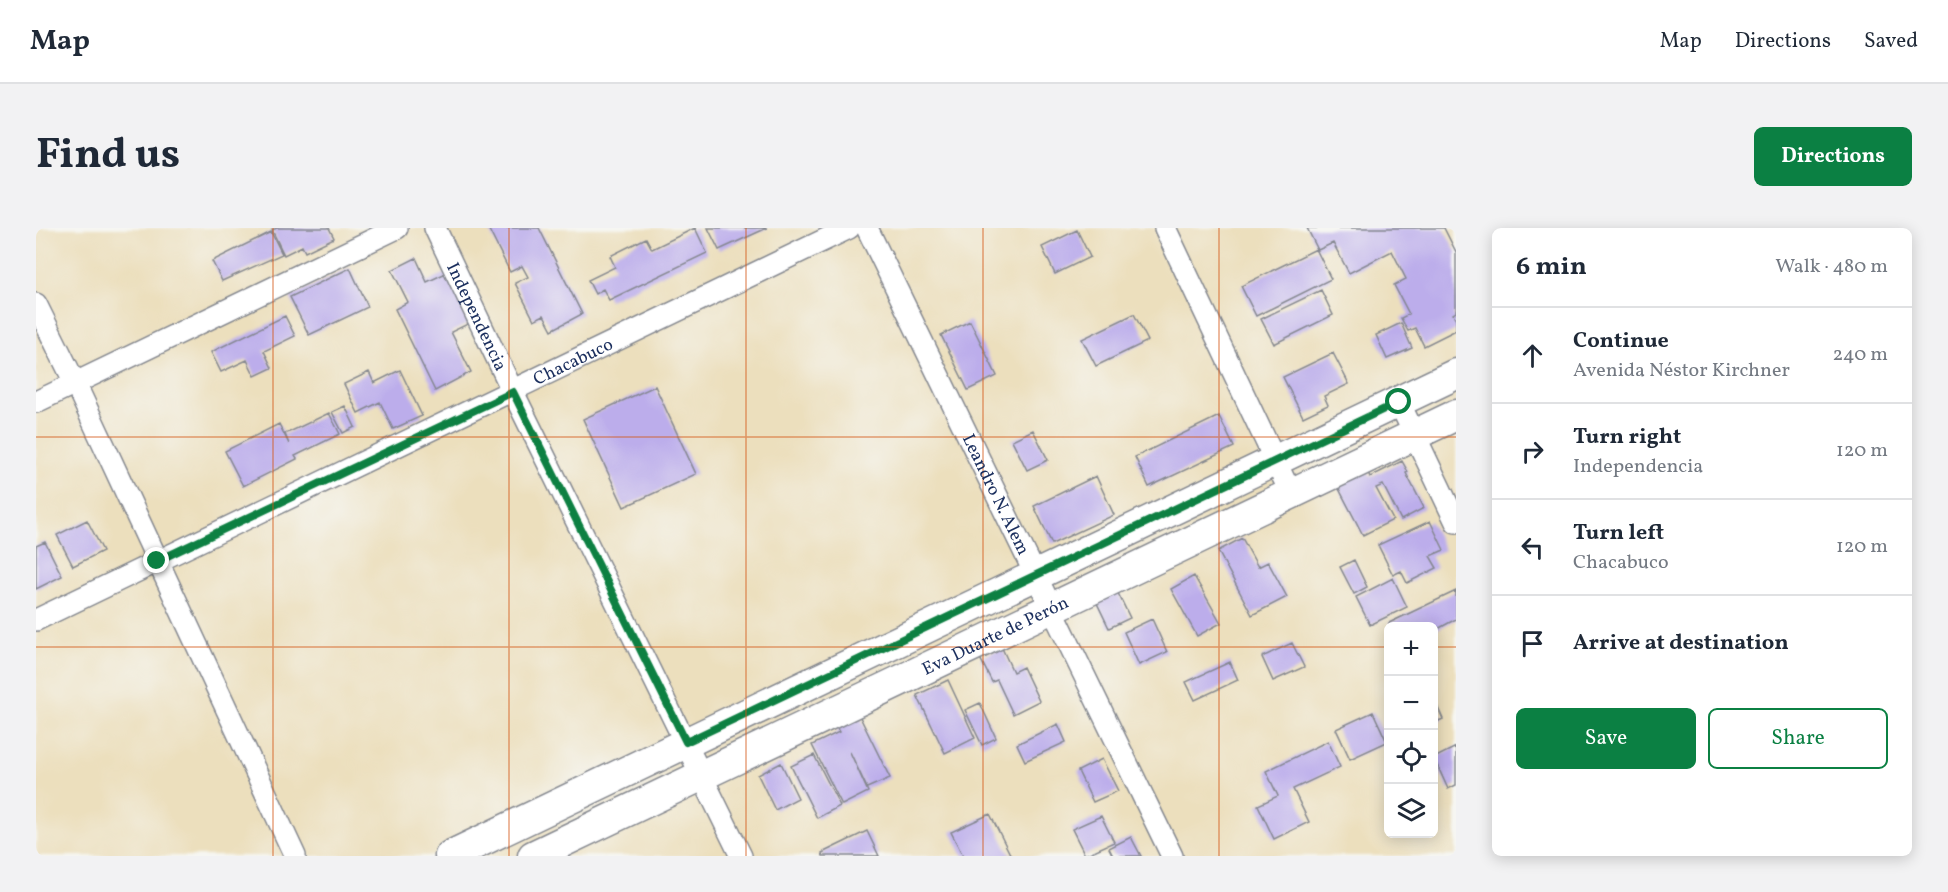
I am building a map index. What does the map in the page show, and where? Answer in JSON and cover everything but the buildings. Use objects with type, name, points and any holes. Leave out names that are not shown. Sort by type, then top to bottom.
[{"type":"street","points":[[36,402],[397,228]]},
{"type":"street","name":"Independencia","points":[[435,228],[741,856]]},
{"type":"street","name":"Chacabuco","points":[[36,620],[849,228]]},
{"type":"street","name":"Leandro N. Alem","points":[[867,228],[1172,856]]},
{"type":"street","points":[[1165,228],[1291,494]]},
{"type":"street","points":[[36,304],[295,856]]},
{"type":"street","points":[[450,856],[1456,374]]},
{"type":"street","points":[[1399,402],[1456,522]]},
{"type":"street","name":"Eva Duarte de Perón","points":[[532,856],[1456,415]]},
{"type":"route","points":[[157,561],[513,392],[686,742],[1399,402]]}]
